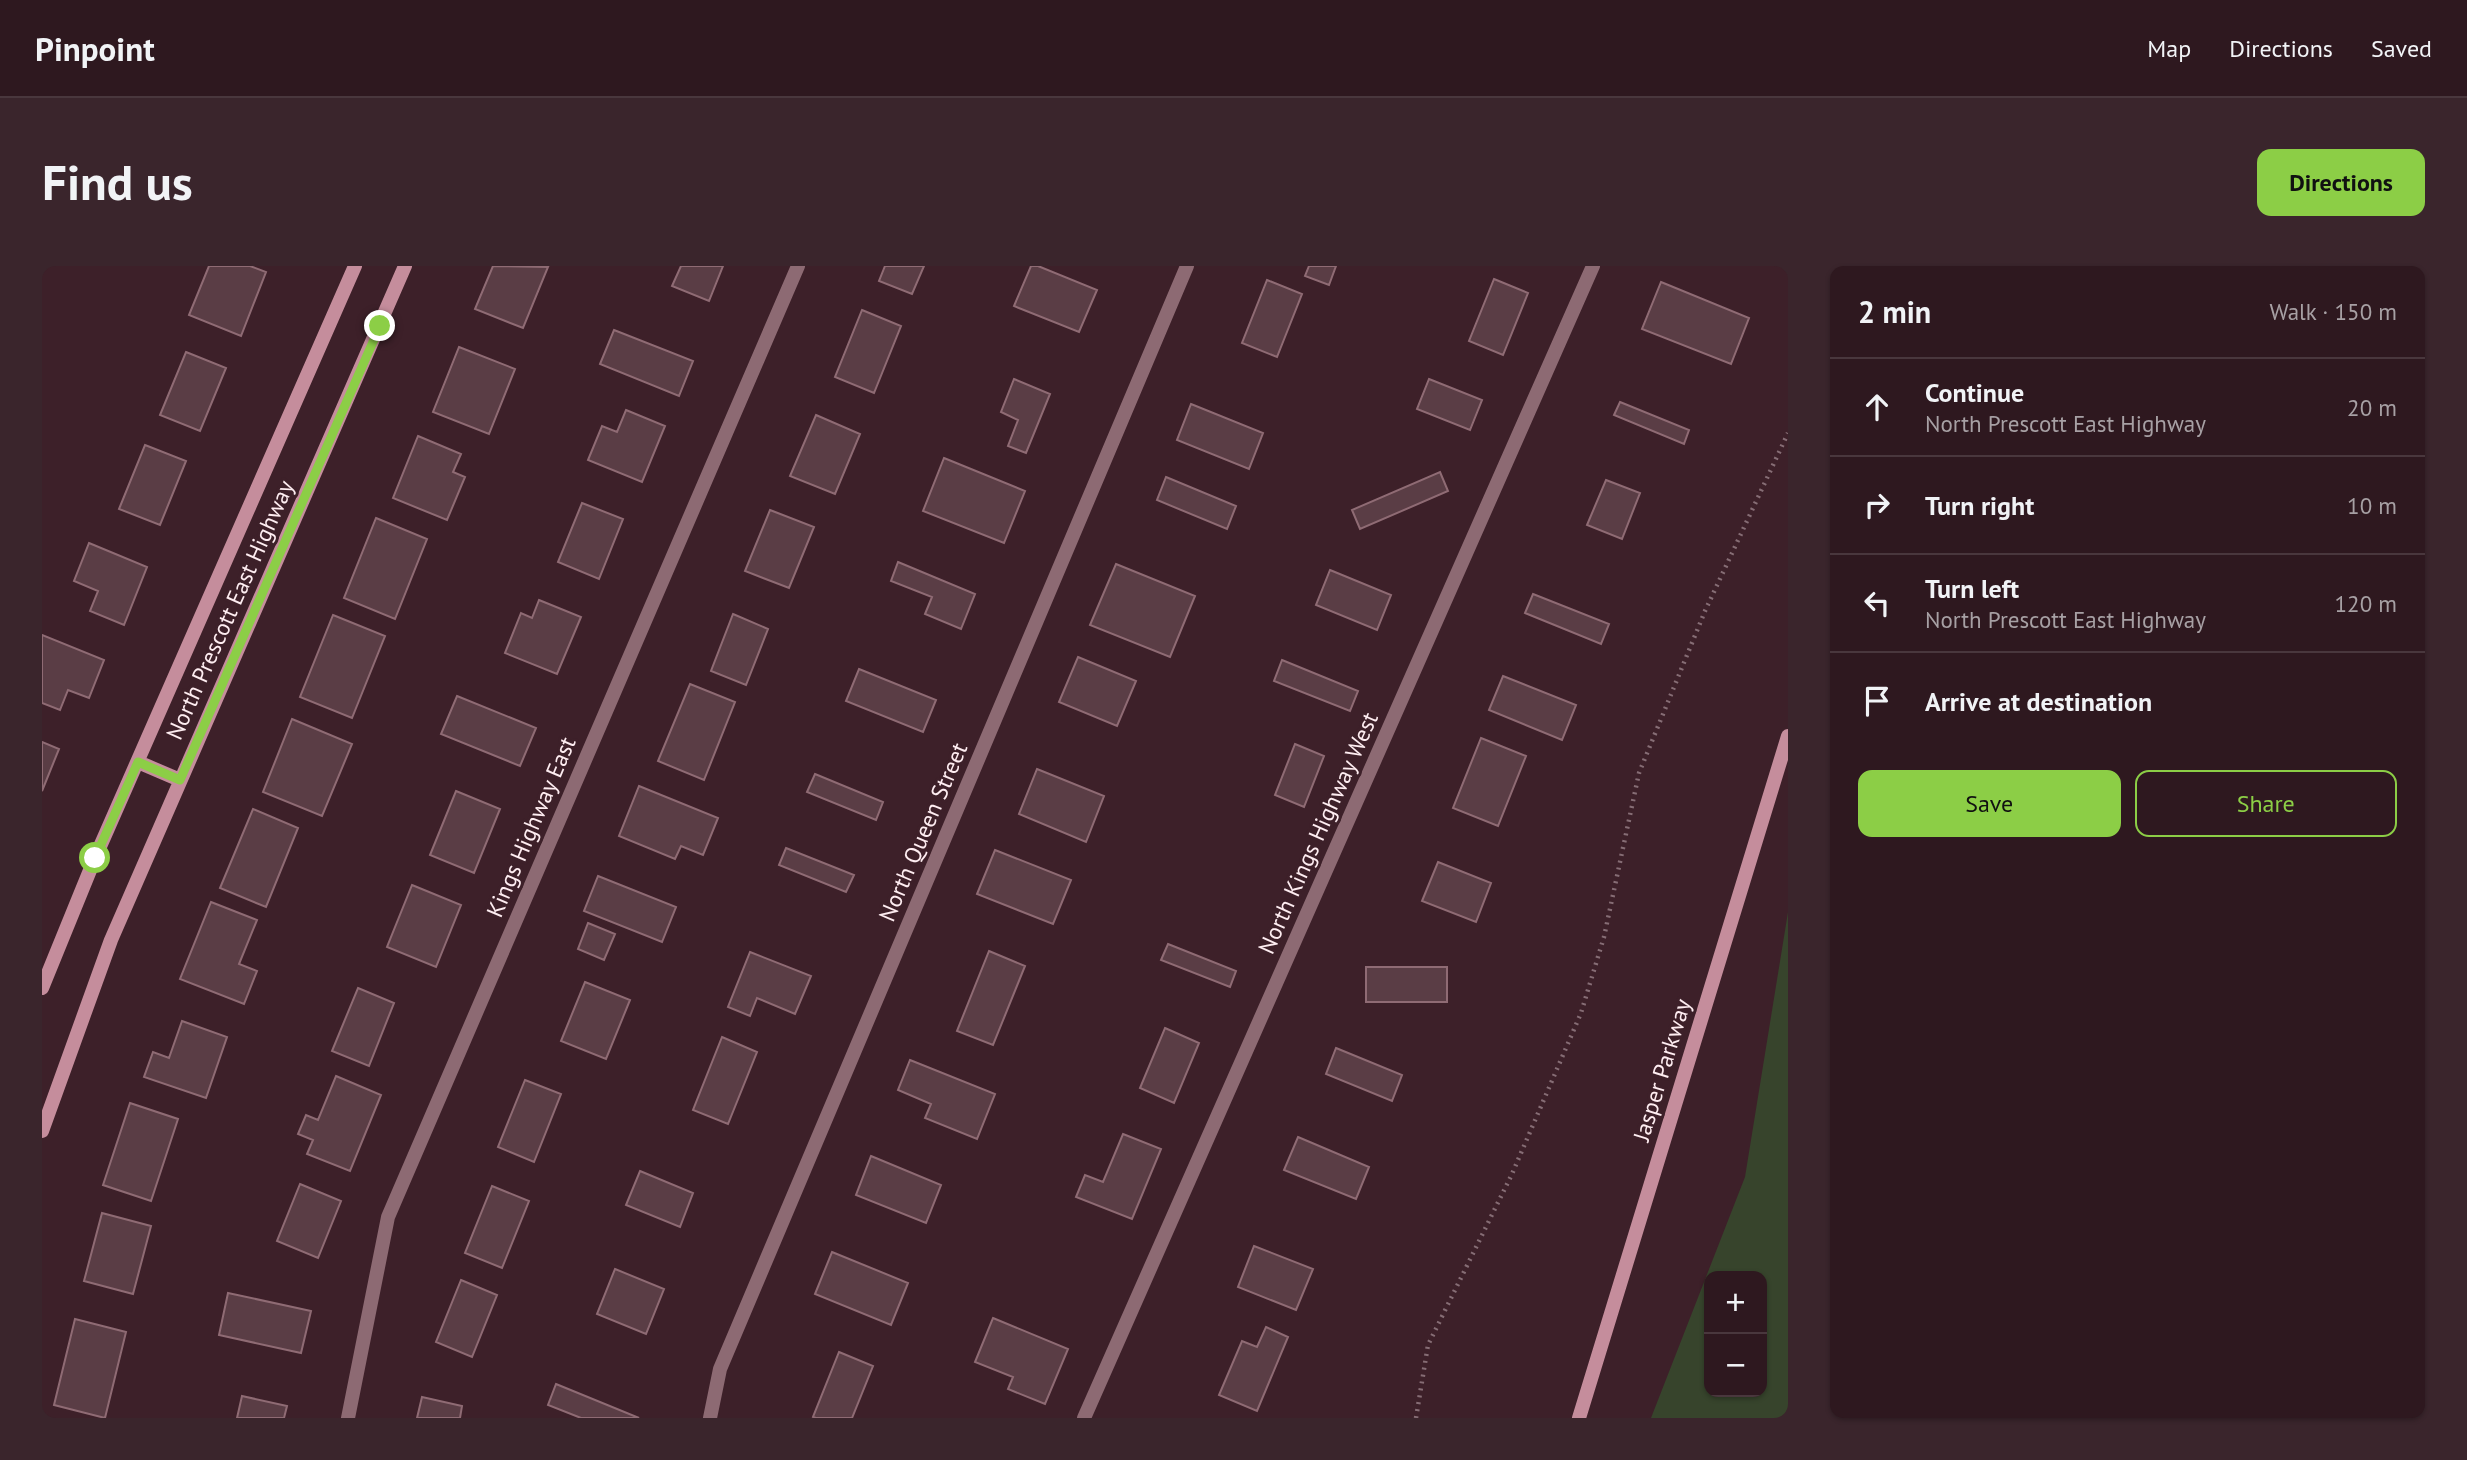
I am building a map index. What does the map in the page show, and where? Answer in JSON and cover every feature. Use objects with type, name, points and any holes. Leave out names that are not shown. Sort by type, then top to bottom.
[{"type":"street","name":"North Prescott East Highway","points":[[42,988],[355,266]]},
{"type":"street","name":"North Prescott East Highway","points":[[42,1131],[111,940],[405,266]]},
{"type":"street","name":"Kings Highway East","points":[[348,1418],[388,1217],[798,266]]},
{"type":"street","name":"North Queen Street","points":[[710,1418],[720,1370],[1187,266]]},
{"type":"street","name":"North Kings Highway West","points":[[1084,1418],[1594,266]]},
{"type":"street","name":"Jasper Parkway","points":[[1578,1418],[1788,736]]},
{"type":"street","points":[[138,762],[180,780]]},
{"type":"path","points":[[1416,1418],[1428,1345],[1512,1174],[1581,1013],[1604,937],[1639,773],[1705,611],[1788,433]]},
{"type":"green space","points":[[1788,912],[1788,1418],[1651,1418],[1704,1282],[1704,1397],[1767,1397],[1767,1271],[1708,1271],[1745,1177]]},
{"type":"building","points":[[209,266],[250,266],[266,272],[241,336],[189,315]]},
{"type":"building","points":[[493,266],[548,267],[523,328],[475,309]]},
{"type":"building","points":[[681,266],[723,266],[709,301],[672,286]]},
{"type":"building","points":[[885,266],[924,266],[912,294],[879,281]]},
{"type":"building","points":[[1031,266],[1038,266],[1097,290],[1079,332],[1014,306]]},
{"type":"building","points":[[1309,266],[1336,266],[1329,285],[1305,276]]},
{"type":"building","points":[[1494,279],[1528,293],[1503,355],[1469,341]]},
{"type":"building","points":[[1267,280],[1302,294],[1277,357],[1242,343]]},
{"type":"building","points":[[1661,282],[1749,318],[1731,364],[1642,329]]},
{"type":"building","points":[[862,310],[901,326],[874,393],[835,377]]},
{"type":"building","points":[[614,330],[693,361],[679,396],[600,364]]},
{"type":"building","points":[[459,347],[515,369],[489,434],[433,412]]},
{"type":"building","points":[[186,352],[226,368],[200,431],[160,415]]},
{"type":"building","points":[[1014,379],[1050,394],[1026,453],[1008,446],[1018,420],[1001,412]]},
{"type":"building","points":[[1429,379],[1482,400],[1470,430],[1417,409]]},
{"type":"building","points":[[1620,402],[1689,430],[1684,444],[1614,415]]},
{"type":"building","points":[[1191,404],[1263,433],[1249,469],[1177,440]]},
{"type":"building","points":[[626,410],[665,426],[642,482],[588,460],[602,426],[617,432]]},
{"type":"building","points":[[816,415],[860,434],[835,494],[790,476]]},
{"type":"building","points":[[418,436],[461,454],[453,472],[465,477],[447,520],[393,498]]},
{"type":"building","points":[[145,445],[186,461],[160,525],[119,509]]},
{"type":"building","points":[[944,458],[1025,491],[1004,543],[923,511]]},
{"type":"building","points":[[1440,472],[1448,491],[1360,529],[1352,510]]},
{"type":"building","points":[[1166,477],[1236,506],[1227,529],[1157,500]]},
{"type":"building","points":[[1606,480],[1640,493],[1622,539],[1587,525]]},
{"type":"building","points":[[582,503],[623,519],[599,579],[558,562]]},
{"type":"building","points":[[770,510],[814,527],[789,588],[745,571]]},
{"type":"building","points":[[376,518],[427,539],[395,619],[344,598]]},
{"type":"building","points":[[89,543],[147,567],[124,625],[90,611],[98,591],[74,581]]},
{"type":"building","points":[[898,562],[975,594],[961,629],[925,614],[932,597],[891,581]]},
{"type":"building","points":[[1116,564],[1195,596],[1170,657],[1090,625]]},
{"type":"building","points":[[1330,570],[1391,595],[1377,630],[1316,605]]},
{"type":"building","points":[[1533,594],[1609,624],[1601,644],[1525,613]]},
{"type":"building","points":[[539,600],[581,617],[557,674],[505,653],[521,613],[532,618]]},
{"type":"building","points":[[733,614],[768,629],[746,685],[711,671]]},
{"type":"building","points":[[333,615],[385,636],[352,718],[300,697]]},
{"type":"building","points":[[42,635],[104,660],[89,698],[68,690],[60,710],[42,703]]},
{"type":"building","points":[[1078,657],[1136,681],[1117,726],[1059,702]]},
{"type":"building","points":[[1282,660],[1358,691],[1350,711],[1274,681]]},
{"type":"building","points":[[859,669],[936,700],[923,732],[846,701]]},
{"type":"building","points":[[1503,676],[1576,705],[1562,740],[1489,710]]},
{"type":"building","points":[[690,684],[735,702],[704,780],[658,761]]},
{"type":"building","points":[[457,696],[536,728],[520,766],[441,734]]},
{"type":"building","points":[[292,719],[352,744],[322,816],[263,792]]},
{"type":"building","points":[[1481,738],[1526,756],[1498,826],[1453,808]]},
{"type":"building","points":[[42,742],[59,749],[42,791]]},
{"type":"building","points":[[1295,744],[1324,756],[1304,807],[1275,795]]},
{"type":"building","points":[[1037,769],[1104,796],[1086,842],[1019,814]]},
{"type":"building","points":[[815,774],[883,802],[876,820],[807,792]]},
{"type":"building","points":[[639,786],[718,818],[703,855],[681,846],[675,859],[619,836]]},
{"type":"building","points":[[456,791],[500,809],[474,873],[430,855]]},
{"type":"building","points":[[253,809],[298,828],[266,907],[220,888]]},
{"type":"building","points":[[786,848],[854,875],[846,892],[779,865]]},
{"type":"building","points":[[995,850],[1071,880],[1053,924],[977,894]]},
{"type":"building","points":[[1438,862],[1491,883],[1476,922],[1422,901]]},
{"type":"building","points":[[598,876],[676,907],[662,942],[584,911]]},
{"type":"building","points":[[412,885],[461,905],[436,967],[387,947]]},
{"type":"building","points":[[211,902],[257,920],[239,964],[257,971],[244,1004],[180,979]]},
{"type":"building","points":[[588,923],[615,934],[604,960],[578,949]]},
{"type":"building","points":[[1168,944],[1236,971],[1230,987],[1161,960]]},
{"type":"building","points":[[989,951],[1025,966],[993,1045],[957,1031]]},
{"type":"building","points":[[750,952],[811,976],[795,1014],[757,998],[750,1016],[728,1007]]},
{"type":"building","points":[[1366,967],[1447,967],[1447,1002],[1366,1002]]},
{"type":"building","points":[[585,982],[630,1000],[606,1059],[561,1041]]},
{"type":"building","points":[[358,988],[394,1003],[369,1066],[332,1051]]},
{"type":"building","points":[[182,1021],[227,1037],[206,1098],[144,1077],[153,1052],[169,1058]]},
{"type":"building","points":[[1165,1028],[1199,1043],[1174,1103],[1140,1088]]},
{"type":"building","points":[[722,1037],[757,1052],[728,1124],[693,1110]]},
{"type":"building","points":[[1336,1048],[1402,1075],[1392,1101],[1326,1074]]},
{"type":"building","points":[[910,1060],[995,1094],[977,1139],[925,1118],[931,1104],[898,1090]]},
{"type":"building","points":[[336,1076],[381,1095],[350,1171],[307,1154],[313,1140],[298,1134],[306,1115],[318,1120]]},
{"type":"building","points":[[525,1080],[561,1094],[534,1162],[498,1147]]},
{"type":"building","points":[[130,1103],[178,1119],[151,1201],[103,1185]]},
{"type":"building","points":[[1123,1134],[1161,1149],[1132,1219],[1076,1197],[1085,1175],[1103,1182]]},
{"type":"building","points":[[1298,1137],[1369,1167],[1356,1199],[1284,1170]]},
{"type":"building","points":[[871,1156],[941,1185],[926,1223],[856,1195]]},
{"type":"building","points":[[640,1171],[693,1193],[680,1227],[626,1205]]},
{"type":"building","points":[[300,1184],[341,1201],[318,1258],[277,1241]]},
{"type":"building","points":[[492,1186],[529,1201],[502,1268],[465,1253]]},
{"type":"building","points":[[102,1213],[151,1226],[133,1294],[84,1281]]},
{"type":"building","points":[[1254,1246],[1313,1269],[1296,1310],[1238,1287]]},
{"type":"building","points":[[832,1252],[908,1283],[891,1325],[815,1294]]},
{"type":"building","points":[[615,1269],[664,1289],[646,1334],[597,1314]]},
{"type":"building","points":[[461,1280],[497,1295],[472,1357],[436,1342]]},
{"type":"building","points":[[228,1293],[311,1311],[301,1353],[219,1335]]},
{"type":"building","points":[[993,1318],[1068,1349],[1045,1404],[1008,1389],[1013,1377],[975,1362]]},
{"type":"building","points":[[75,1319],[126,1332],[105,1418],[54,1405]]},
{"type":"building","points":[[1266,1327],[1288,1337],[1257,1411],[1219,1395],[1242,1341],[1257,1347]]},
{"type":"building","points":[[839,1352],[873,1366],[852,1418],[813,1417]]},
{"type":"building","points":[[556,1384],[639,1418],[581,1418],[548,1405]]},
{"type":"building","points":[[242,1396],[287,1406],[284,1418],[237,1418]]},
{"type":"building","points":[[422,1397],[462,1406],[460,1418],[417,1418]]},
{"type":"route","points":[[95,858],[138,762],[180,780],[380,326]]}]
